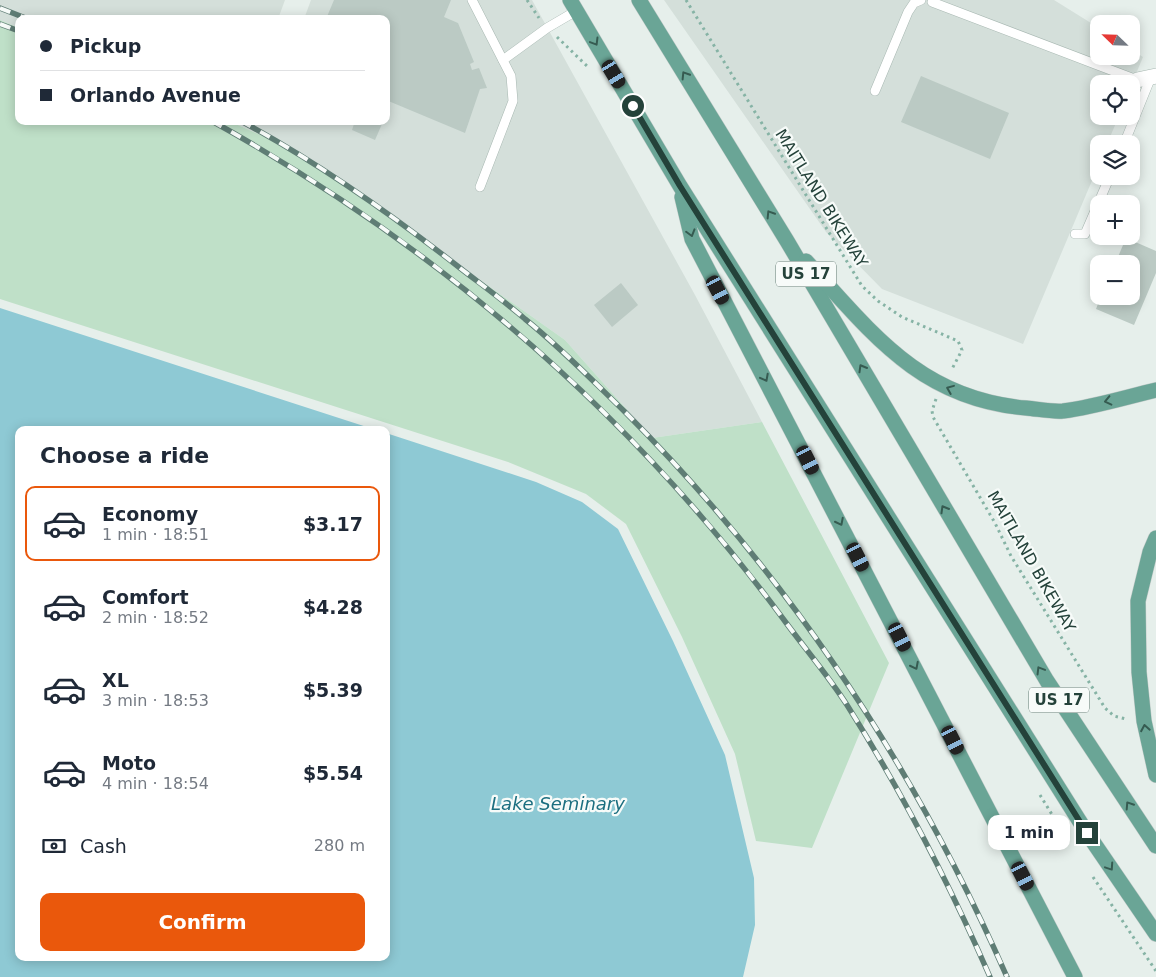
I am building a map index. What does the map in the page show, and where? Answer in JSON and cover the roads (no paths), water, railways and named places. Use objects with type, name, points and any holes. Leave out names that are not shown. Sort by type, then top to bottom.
[{"type":"main road","name":"US 17","points":[[639,0],[787,240],[968,551],[1047,681],[1156,846]]},
{"type":"main road","name":"US 17","points":[[573,5],[680,186],[1087,833],[1156,934]]},
{"type":"main road","points":[[680,186],[692,238],[1074,977]]},
{"type":"main road","points":[[787,240],[897,357],[919,374],[974,399],[1003,406],[1062,411],[1156,390]]},
{"type":"main road","points":[[1156,538],[1150,552],[1138,602],[1139,672],[1143,711],[1156,775]]},
{"type":"lane","points":[[472,0],[511,76],[513,101],[480,187]]},
{"type":"lane","points":[[875,91],[908,12],[914,3],[928,1],[1148,78],[1127,135]]},
{"type":"lane","points":[[503,60],[548,28],[573,5]]},
{"type":"lane","points":[[1075,234],[1085,234],[1106,185]]},
{"type":"water","name":"Lake Seminary","points":[[0,308],[364,426],[15,426],[15,961],[390,961],[390,434],[536,482],[582,502],[618,529],[673,641],[725,755],[754,878],[755,925],[743,977],[0,977]]},
{"type":"railway","points":[[0,8],[18,15]]},
{"type":"railway","points":[[0,24],[15,30]]},
{"type":"railway","points":[[219,125],[296,170],[376,224],[453,280],[527,341],[597,406],[664,474],[727,547],[818,664],[847,705],[887,771],[924,838],[990,977]]},
{"type":"railway","points":[[248,125],[354,190],[408,228],[509,306],[576,364],[684,474],[740,539],[793,606],[842,676],[888,748],[931,822],[971,899],[1007,977]]}]
